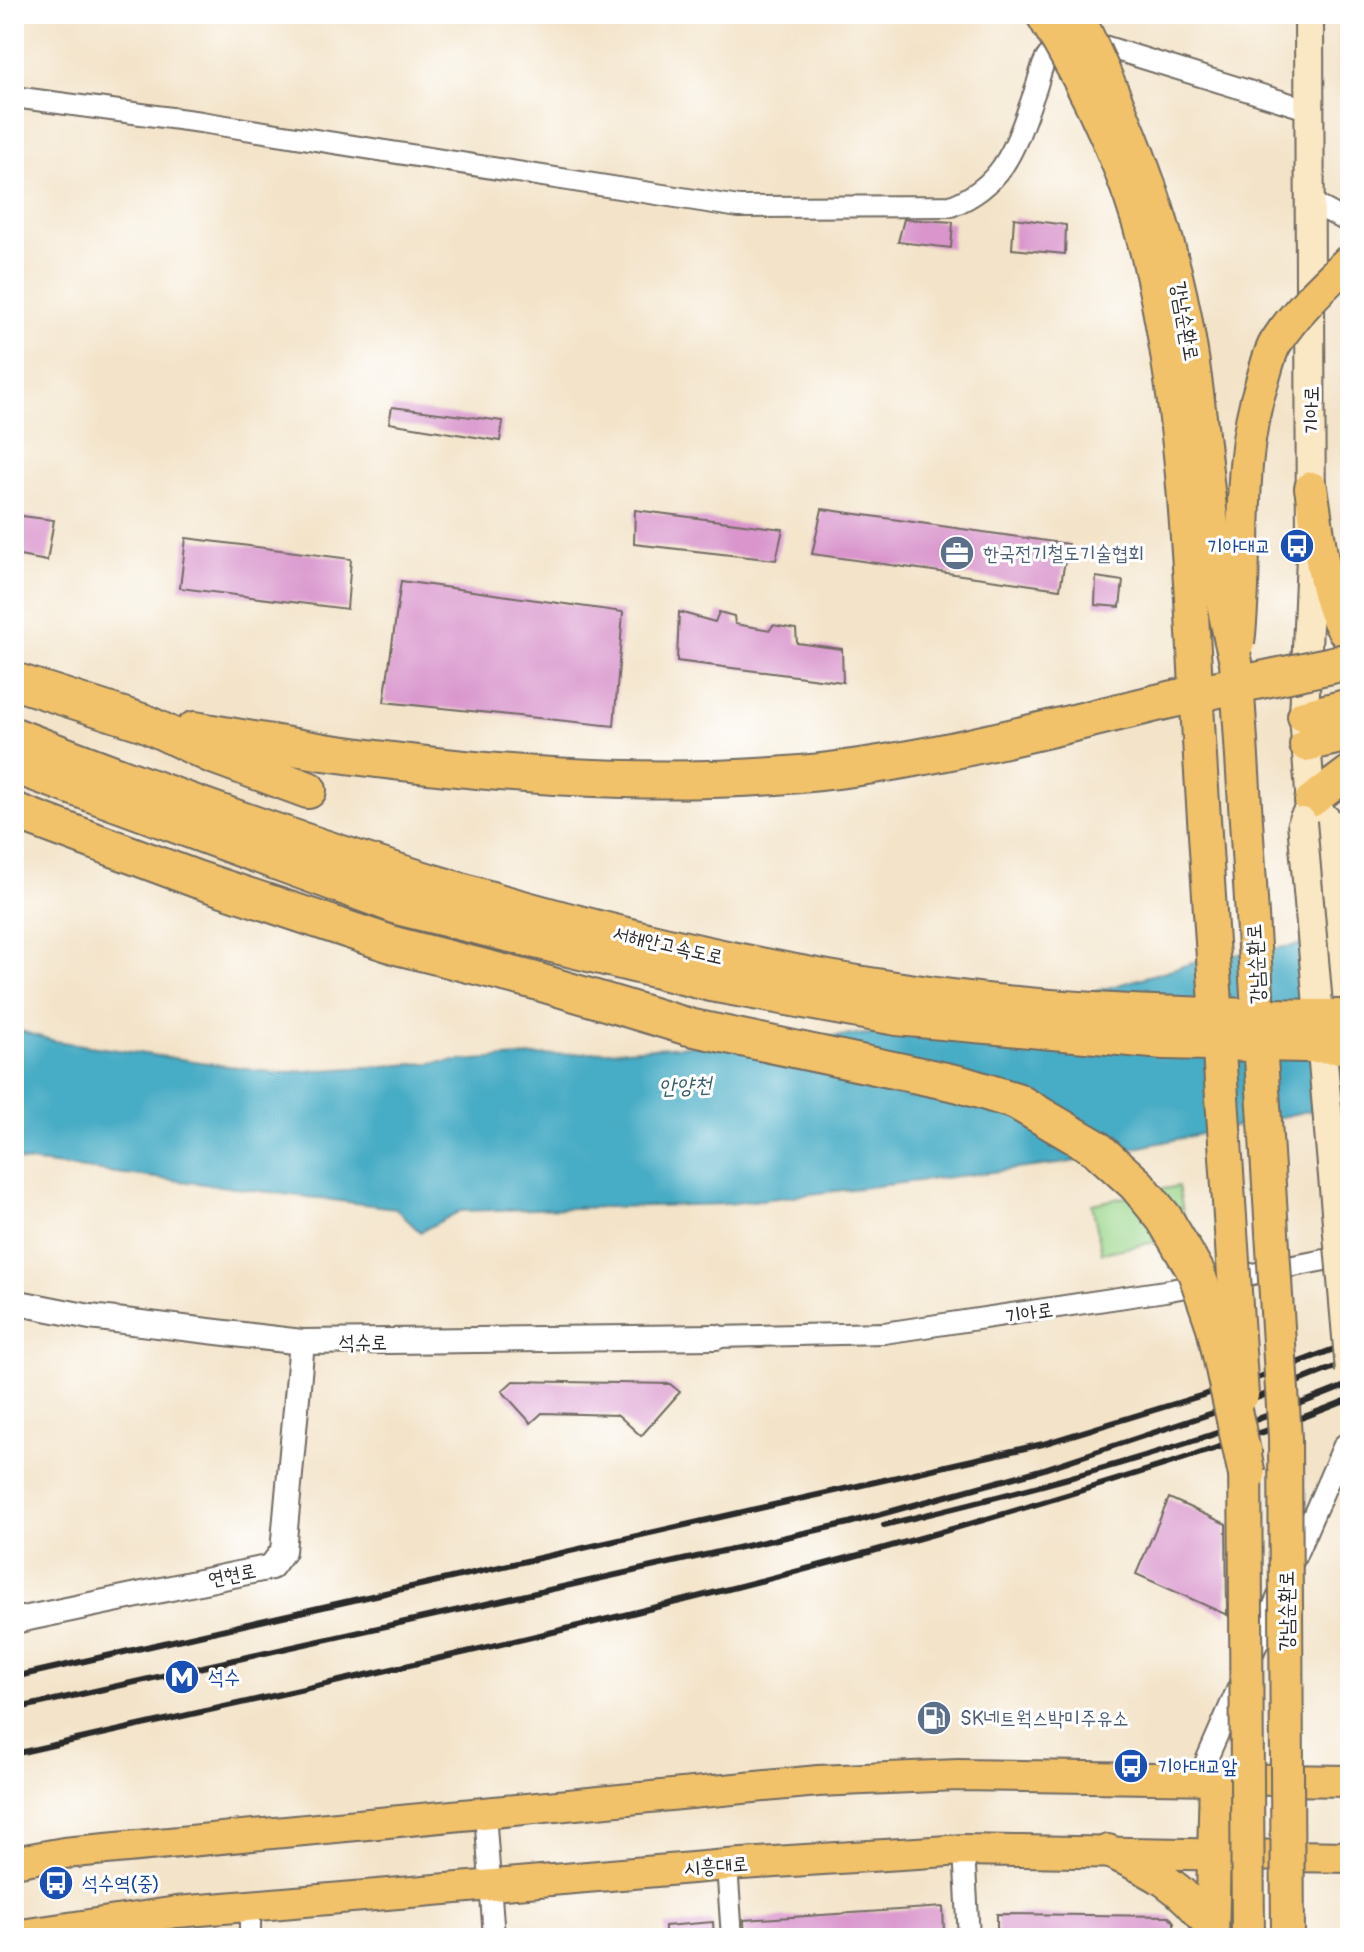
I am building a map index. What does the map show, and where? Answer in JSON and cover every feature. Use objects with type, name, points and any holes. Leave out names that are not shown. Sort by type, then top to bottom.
[{"type":"highway","name":"강남순환로","points":[[1042,14],[1098,118],[1124,180],[1146,250],[1171,386],[1190,609],[1247,1475],[1248,1938]]},
{"type":"highway","name":"강남순환로","points":[[1077,14],[1142,160],[1174,259],[1190,340],[1221,606],[1236,662],[1285,1438],[1288,1938]]},
{"type":"highway","points":[[1236,662],[1243,600],[1242,476],[1254,406],[1275,344],[1313,295],[1350,260]]},
{"type":"highway","points":[[1311,488],[1329,585],[1341,629],[1350,638]]},
{"type":"highway","points":[[145,723],[455,771],[547,777],[690,780],[800,774],[908,760],[1350,661]]},
{"type":"highway","points":[[14,681],[145,723],[210,754],[308,790]]},
{"type":"highway","points":[[1305,730],[1350,705]]},
{"type":"highway","points":[[1305,730],[1350,735]]},
{"type":"highway","name":"서해안고속도로","points":[[14,736],[178,799],[413,879],[545,916],[728,960],[904,992],[1031,1005],[1171,1015],[1350,1018]]},
{"type":"highway","name":"서해안고속도로","points":[[14,765],[401,907],[711,983],[897,1017],[1164,1041],[1350,1044]]},
{"type":"highway","points":[[1313,812],[1350,772]]},
{"type":"highway","points":[[14,811],[196,879],[397,946],[532,980],[689,1027],[960,1084],[1016,1101],[1096,1148],[1137,1185],[1164,1218],[1196,1272],[1215,1327],[1247,1475]]},
{"type":"highway","points":[[1207,1777],[1214,1854],[1212,1933]]},
{"type":"highway","points":[[1258,1938],[1261,1779]]},
{"type":"highway","points":[[1108,1851],[1160,1874],[1184,1893],[1212,1933]]},
{"type":"main road","name":"기아로","points":[[1309,14],[1311,488],[1305,730],[1350,1371]]},
{"type":"main road","name":"기아로","points":[[1313,812],[1350,1044]]},
{"type":"main road","points":[[14,1862],[64,1853],[834,1780],[958,1775],[1350,1781]]},
{"type":"main road","name":"시흥대로","points":[[14,1936],[86,1931],[250,1907],[490,1885],[727,1865],[964,1850],[1350,1857]]},
{"type":"street","points":[[14,97],[201,122],[739,207],[951,206],[975,197],[992,181],[1013,153],[1048,55],[1068,43],[1094,43],[1310,110]]},
{"type":"street","points":[[1311,202],[1350,223]]},
{"type":"street","name":"기아로","points":[[716,1337],[884,1333],[1150,1293],[1350,1255]]},
{"type":"street","name":"석수로","points":[[14,1302],[90,1317],[302,1342],[716,1337]]},
{"type":"street","name":"연현로","points":[[14,1621],[271,1567],[283,1551],[302,1342]]},
{"type":"street","points":[[1207,1777],[1344,1445],[1350,1441]]},
{"type":"street","points":[[485,1812],[494,1938]]},
{"type":"street","points":[[964,1850],[969,1938]]},
{"type":"street","points":[[727,1865],[732,1938]]},
{"type":"street","points":[[250,1907],[250,1938]]},
{"type":"green space","points":[[1178,1186],[1188,1235],[1102,1253],[1092,1204]]},
{"type":"water","name":"안양천","points":[[1350,937],[1350,1102],[1066,1163],[727,1204],[460,1211],[420,1232],[395,1208],[14,1160],[14,1029],[55,1041],[277,1073],[973,1027],[1207,959]]},
{"type":"building","points":[[1014,218],[1066,225],[1065,254],[1012,249]]},
{"type":"building","points":[[904,219],[953,222],[951,248],[898,242]]},
{"type":"building","points":[[392,407],[503,421],[500,441],[389,423]]},
{"type":"building","points":[[822,509],[1068,544],[1060,589],[812,554]]},
{"type":"building","points":[[635,510],[783,529],[776,560],[634,544]]},
{"type":"building","points":[[14,515],[54,520],[47,561],[14,555]]},
{"type":"building","points":[[186,538],[351,559],[347,609],[180,588]]},
{"type":"building","points":[[1096,577],[1123,581],[1120,607],[1095,605]]},
{"type":"building","points":[[401,581],[623,612],[614,726],[384,702]]},
{"type":"building","points":[[679,612],[715,622],[719,612],[734,616],[735,624],[770,630],[773,625],[796,629],[797,643],[842,649],[843,682],[677,661]]},
{"type":"building","points":[[513,1381],[670,1384],[680,1392],[641,1436],[618,1415],[542,1413],[531,1423],[502,1391]]},
{"type":"building","points":[[1169,1498],[1226,1524],[1227,1615],[1136,1574]]},
{"type":"building","points":[[943,1907],[944,1931],[836,1938],[745,1938],[744,1920]]},
{"type":"building","points":[[997,1914],[1169,1916],[1174,1922],[1174,1938],[997,1938]]},
{"type":"building","points":[[713,1922],[714,1938],[665,1938],[665,1926]]},
{"type":"railway","points":[[14,1677],[1043,1444],[1249,1381],[1350,1343]]},
{"type":"railway","points":[[14,1709],[849,1523],[1044,1469],[1249,1401],[1350,1361]]},
{"type":"railway","points":[[884,1525],[1120,1464],[1236,1427],[1350,1384]]},
{"type":"railway","points":[[14,1754],[523,1639],[776,1577],[1149,1470],[1350,1399]]},
{"type":"place","name":"기아대교","points":[[1297,546]]},
{"type":"place","name":"한국전기철도기술협회","points":[[957,553]]},
{"type":"place","name":"석수","points":[[182,1677]]},
{"type":"place","name":"SK네트웍스박미주유소","points":[[934,1718]]},
{"type":"place","name":"기아대교앞","points":[[1131,1766]]},
{"type":"place","name":"석수역(중)","points":[[56,1883]]}]
